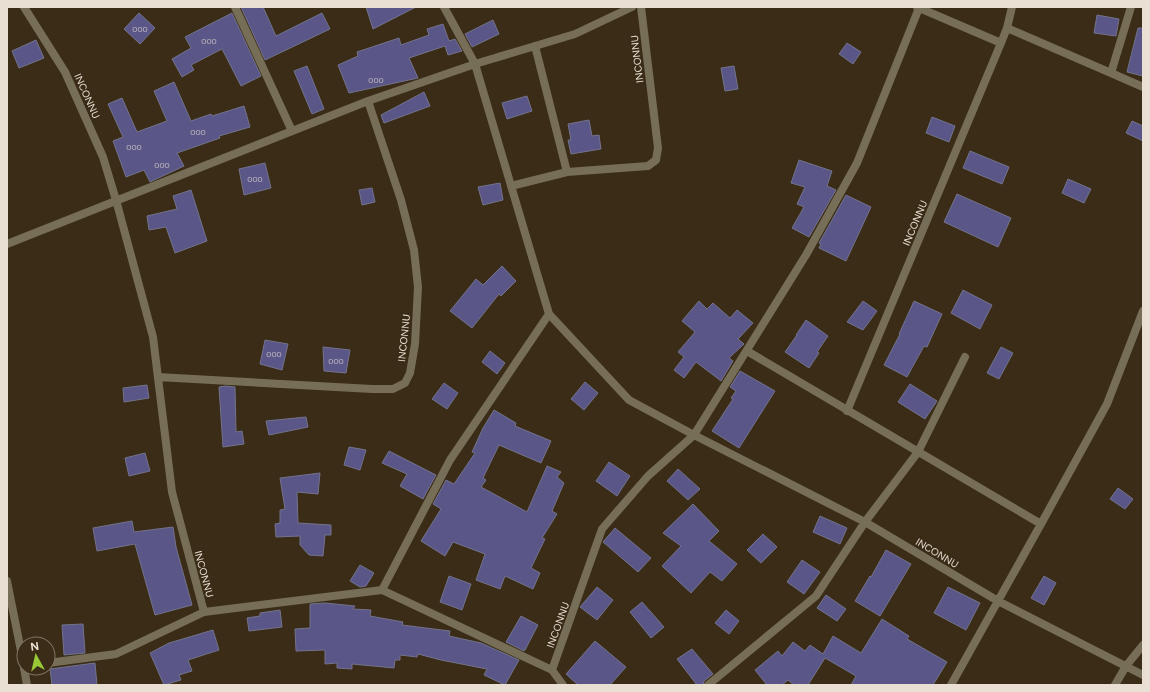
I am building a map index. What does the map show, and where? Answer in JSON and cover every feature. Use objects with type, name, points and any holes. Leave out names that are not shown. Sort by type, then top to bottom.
[{"type":"street","name":"INCONNU","points":[[24,7],[65,72],[103,157],[116,200],[153,337],[172,492],[204,612]]},
{"type":"street","points":[[235,7],[292,131]]},
{"type":"street","name":"INCONNU","points":[[444,7],[476,64],[549,314],[630,400],[694,435],[865,522],[998,600],[1143,675]]},
{"type":"street","points":[[7,244],[368,101],[476,64],[575,34],[632,7]]},
{"type":"street","name":"INCONNU","points":[[511,186],[567,172],[648,166],[656,160],[658,148],[641,7]]},
{"type":"street","name":"INCONNU","points":[[552,670],[602,529],[648,476],[694,435],[806,255],[856,163],[918,7],[1001,43]]},
{"type":"street","name":"INCONNU","points":[[848,411],[1001,43],[1007,28],[1012,7]]},
{"type":"street","points":[[1111,73],[1131,7]]},
{"type":"street","points":[[1007,28],[1143,87]]},
{"type":"street","points":[[535,46],[567,172]]},
{"type":"street","name":"INCONNU","points":[[158,376],[372,389],[393,389],[405,383],[410,373],[415,344],[418,287],[414,250],[401,200],[368,101]]},
{"type":"street","points":[[951,685],[1107,404],[1143,311]]},
{"type":"street","points":[[549,314],[450,460],[382,590],[552,670],[563,685]]},
{"type":"street","points":[[746,351],[1041,524]]},
{"type":"street","points":[[708,685],[816,596],[865,522],[918,452],[965,357]]},
{"type":"street","points":[[7,581],[18,636]]},
{"type":"street","name":"INCONNU","points":[[56,662],[116,654],[204,612],[382,590]]},
{"type":"street","points":[[1115,685],[1126,666],[1143,645]]},
{"type":"building","points":[[241,7],[263,7],[276,36],[322,13],[330,29],[265,60]]},
{"type":"building","points":[[366,7],[416,7],[373,29]]},
{"type":"building","points":[[139,13],[155,28],[140,44],[124,29]]},
{"type":"building","points":[[232,13],[261,76],[241,86],[222,49],[191,65],[194,70],[182,77],[172,59],[191,48],[185,37]]},
{"type":"building","points":[[1097,15],[1119,19],[1116,36],[1094,33]]},
{"type":"building","points":[[493,20],[499,34],[472,47],[465,34]]},
{"type":"building","points":[[443,24],[449,41],[455,39],[462,51],[448,55],[445,46],[409,58],[418,78],[349,93],[338,65],[358,56],[357,52],[399,38],[401,45],[429,35],[427,29]]},
{"type":"building","points":[[1138,28],[1143,28],[1143,76],[1127,72]]},
{"type":"building","points":[[36,40],[44,58],[19,68],[12,51]]},
{"type":"building","points":[[847,43],[861,52],[853,64],[839,54]]},
{"type":"building","points":[[307,66],[324,109],[312,114],[294,71]]},
{"type":"building","points":[[734,66],[738,89],[725,91],[721,68]]},
{"type":"building","points":[[174,82],[191,121],[211,114],[212,116],[244,106],[250,127],[219,136],[220,138],[177,153],[184,166],[150,182],[144,170],[126,177],[113,141],[123,137],[108,104],[122,98],[137,132],[167,121],[154,91]]},
{"type":"building","points":[[424,92],[430,106],[384,123],[381,115]]},
{"type":"building","points":[[527,96],[532,111],[507,119],[502,103]]},
{"type":"building","points":[[932,117],[955,126],[949,142],[926,133]]},
{"type":"building","points":[[589,120],[592,136],[599,135],[601,149],[571,154],[568,140],[571,140],[568,124]]},
{"type":"building","points":[[1132,121],[1143,126],[1143,141],[1126,133]]},
{"type":"building","points":[[970,151],[1009,167],[1002,184],[963,168]]},
{"type":"building","points":[[799,160],[832,171],[827,186],[836,190],[809,237],[792,228],[804,207],[797,204],[805,187],[791,183]]},
{"type":"building","points":[[265,163],[271,188],[244,195],[239,169]]},
{"type":"building","points":[[1068,179],[1091,189],[1084,203],[1062,193]]},
{"type":"building","points":[[500,183],[503,200],[483,205],[478,187]]},
{"type":"building","points":[[372,188],[375,202],[362,205],[359,190]]},
{"type":"building","points":[[191,190],[207,241],[175,253],[166,227],[149,230],[147,216],[177,209],[173,196]]},
{"type":"building","points":[[957,194],[1011,218],[998,247],[944,222]]},
{"type":"building","points":[[846,195],[871,207],[846,261],[819,248],[821,244],[819,243]]},
{"type":"building","points":[[502,266],[516,281],[501,296],[499,294],[472,328],[450,311],[476,279],[483,285]]},
{"type":"building","points":[[963,290],[992,305],[980,329],[951,313]]},
{"type":"building","points":[[699,301],[707,309],[713,303],[730,318],[737,310],[753,323],[738,339],[744,344],[729,358],[733,361],[721,381],[696,362],[684,378],[674,370],[684,357],[678,352],[695,332],[682,321]]},
{"type":"building","points":[[863,301],[877,311],[863,330],[847,322]]},
{"type":"building","points":[[914,301],[942,314],[927,347],[924,346],[907,377],[884,365],[900,334]]},
{"type":"building","points":[[806,320],[828,336],[817,352],[819,353],[809,368],[785,352]]},
{"type":"building","points":[[265,340],[288,344],[282,370],[260,364]]},
{"type":"building","points":[[323,347],[350,350],[346,373],[324,371]]},
{"type":"building","points":[[1001,347],[1013,353],[999,379],[987,373]]},
{"type":"building","points":[[490,351],[505,363],[497,374],[482,362]]},
{"type":"building","points":[[740,371],[775,391],[739,448],[712,431],[733,399],[731,398],[736,391],[730,387]]},
{"type":"building","points":[[585,382],[598,393],[584,410],[571,399]]},
{"type":"building","points":[[444,383],[458,393],[447,409],[432,399]]},
{"type":"building","points":[[910,384],[937,401],[925,419],[898,402]]},
{"type":"building","points":[[147,385],[149,398],[124,402],[123,388]]},
{"type":"building","points":[[219,387],[235,387],[236,432],[242,431],[244,444],[223,447]]},
{"type":"building","points":[[494,410],[516,423],[515,426],[551,441],[541,463],[499,445],[483,478],[486,480],[481,487],[527,512],[547,466],[561,472],[557,477],[564,483],[552,511],[557,514],[542,538],[545,539],[531,568],[540,573],[533,589],[505,576],[500,589],[476,580],[485,554],[453,542],[445,556],[421,541],[441,509],[433,504],[446,480],[454,484],[475,453],[472,452],[483,428]]},
{"type":"building","points":[[306,417],[308,427],[269,435],[266,421]]},
{"type":"building","points":[[349,447],[366,450],[360,470],[344,465]]},
{"type":"building","points":[[389,451],[436,475],[423,499],[400,486],[407,474],[382,463]]},
{"type":"building","points":[[145,453],[150,471],[129,476],[125,458]]},
{"type":"building","points":[[609,462],[630,476],[617,496],[596,481]]},
{"type":"building","points":[[678,469],[700,489],[688,500],[667,481]]},
{"type":"building","points":[[320,473],[318,494],[297,492],[298,523],[331,525],[331,535],[325,535],[323,556],[309,555],[300,545],[300,536],[276,537],[275,524],[280,523],[280,510],[285,509],[280,478]]},
{"type":"building","points":[[1118,488],[1133,499],[1125,509],[1110,499]]},
{"type":"building","points":[[693,504],[719,531],[709,541],[737,564],[722,581],[710,572],[691,593],[662,566],[681,546],[663,533]]},
{"type":"building","points":[[820,516],[847,528],[840,544],[813,532]]},
{"type":"building","points":[[132,521],[134,532],[173,527],[176,547],[192,605],[155,615],[135,544],[97,551],[93,528]]},
{"type":"building","points":[[615,528],[651,558],[638,572],[603,542]]},
{"type":"building","points":[[763,534],[777,547],[761,563],[747,550]]},
{"type":"building","points":[[886,550],[911,564],[880,616],[855,601],[870,576],[871,577]]},
{"type":"building","points":[[802,560],[820,572],[804,594],[787,582]]},
{"type":"building","points":[[360,565],[374,573],[366,586],[360,587],[350,581]]},
{"type":"building","points":[[449,576],[471,584],[462,610],[440,602]]},
{"type":"building","points":[[1044,576],[1056,583],[1044,605],[1031,598]]},
{"type":"building","points":[[597,587],[613,600],[597,620],[580,607]]},
{"type":"building","points":[[948,587],[980,603],[966,630],[934,613]]},
{"type":"building","points":[[826,595],[846,609],[837,621],[817,608]]},
{"type":"building","points":[[642,602],[664,627],[651,638],[630,612]]},
{"type":"building","points":[[325,603],[355,606],[353,609],[371,610],[370,616],[403,622],[402,625],[450,631],[449,636],[481,643],[519,660],[505,685],[484,675],[487,669],[418,654],[417,657],[400,655],[400,660],[395,660],[394,668],[352,664],[352,669],[337,668],[337,663],[325,664],[325,650],[296,651],[295,629],[310,628],[310,604]]},
{"type":"building","points":[[280,610],[282,627],[249,631],[247,618],[260,616],[260,613]]},
{"type":"building","points":[[726,610],[739,621],[729,634],[715,623]]},
{"type":"building","points":[[521,616],[538,625],[524,651],[506,642]]},
{"type":"building","points":[[882,619],[909,636],[907,639],[947,662],[933,685],[851,685],[856,676],[825,658],[808,685],[794,685],[788,680],[782,685],[767,685],[755,670],[778,651],[782,656],[793,642],[805,651],[810,645],[823,654],[833,636],[861,653]]},
{"type":"building","points":[[83,624],[85,653],[64,655],[62,625]]},
{"type":"building","points":[[213,630],[219,650],[188,660],[192,671],[179,675],[181,680],[164,685],[150,653],[169,643]]},
{"type":"building","points":[[595,641],[626,667],[610,685],[578,685],[566,674]]},
{"type":"building","points":[[692,649],[713,674],[704,681],[703,685],[697,685],[677,659]]},
{"type":"building","points":[[95,663],[97,685],[52,685],[51,676],[56,676],[56,668]]}]
